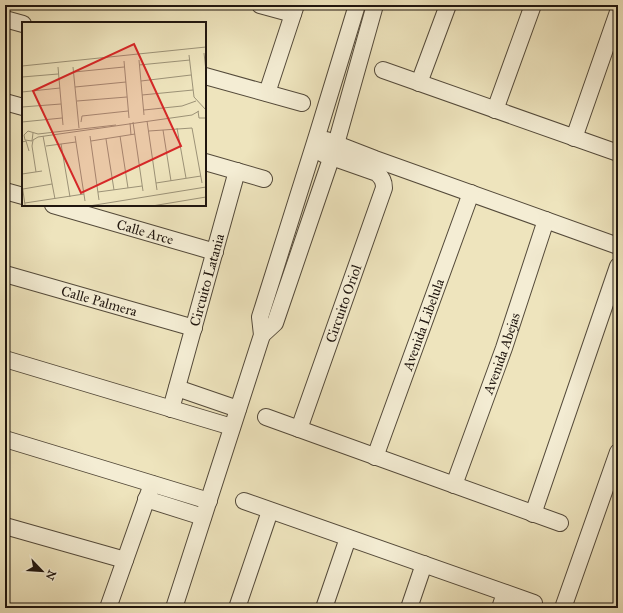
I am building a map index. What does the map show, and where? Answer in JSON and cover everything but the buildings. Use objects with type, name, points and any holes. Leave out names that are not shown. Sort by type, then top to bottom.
[{"type":"street","points":[[260,5],[294,10],[267,93]]},
{"type":"street","points":[[174,608],[262,335],[260,317],[357,5]]},
{"type":"street","points":[[262,335],[274,323],[334,150],[375,5]]},
{"type":"street","points":[[419,83],[448,5]]},
{"type":"street","points":[[495,110],[533,5]]},
{"type":"street","points":[[574,138],[618,12]]},
{"type":"street","points":[[5,19],[22,24]]},
{"type":"street","points":[[383,70],[618,153]]},
{"type":"street","points":[[206,76],[302,103]]},
{"type":"street","points":[[5,102],[22,108]]},
{"type":"street","points":[[315,144],[392,165],[618,246]]},
{"type":"street","points":[[334,150],[377,173],[382,178],[392,165]]},
{"type":"street","points":[[206,162],[264,180]]},
{"type":"street","name":"Circuito Latania","points":[[171,409],[237,171]]},
{"type":"street","name":"Circuito Oriol","points":[[298,429],[381,197],[384,188],[382,178]]},
{"type":"street","points":[[5,191],[22,196]]},
{"type":"street","name":"Avenida Libelula","points":[[375,457],[471,193]]},
{"type":"street","name":"Calle Arce","points":[[56,206],[215,252]]},
{"type":"street","name":"Avenida Abejas","points":[[454,485],[504,348],[546,220]]},
{"type":"street","points":[[533,514],[618,266]]},
{"type":"street","name":"Calle Palmera","points":[[5,274],[194,328]]},
{"type":"street","points":[[5,359],[232,427]]},
{"type":"street","points":[[177,388],[238,408]]},
{"type":"street","points":[[266,417],[560,523]]},
{"type":"street","points":[[5,439],[209,501]]},
{"type":"street","points":[[563,608],[618,452]]},
{"type":"street","points":[[108,608],[152,484]]},
{"type":"street","points":[[146,499],[203,517]]},
{"type":"street","points":[[244,501],[424,564],[503,601],[534,603]]},
{"type":"street","points":[[237,608],[270,510]]},
{"type":"street","points":[[5,526],[125,560]]},
{"type":"street","points":[[324,608],[348,538]]},
{"type":"street","points":[[409,608],[424,564]]}]
